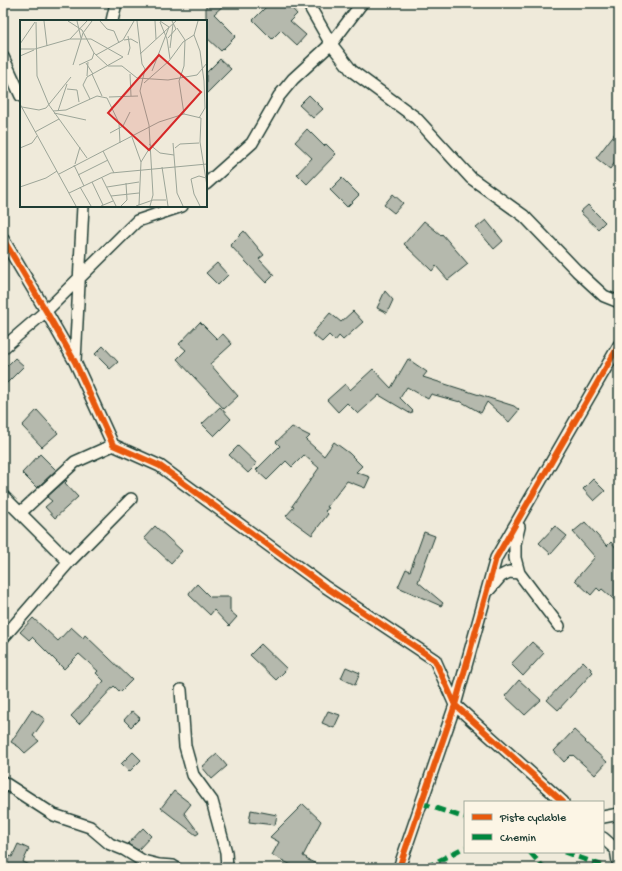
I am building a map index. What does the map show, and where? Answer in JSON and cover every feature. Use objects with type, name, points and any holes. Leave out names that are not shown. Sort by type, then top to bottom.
[{"type":"street","points":[[112,20],[116,3]]},
{"type":"street","points":[[310,3],[311,9],[331,44],[352,71],[416,118],[471,178],[524,216],[577,271],[604,296],[619,302]]},
{"type":"street","points":[[207,183],[252,143],[279,96],[293,79],[331,44],[362,3]]},
{"type":"street","points":[[3,57],[20,94]]},
{"type":"street","points":[[75,362],[83,207]]},
{"type":"street","points":[[3,348],[46,311],[137,221],[179,207]]},
{"type":"street","points":[[3,239],[75,362],[113,445],[160,466],[324,586],[435,660],[455,705],[562,801]]},
{"type":"street","points":[[399,868],[455,705],[496,558],[619,345]]},
{"type":"street","points":[[20,513],[75,462],[113,445]]},
{"type":"street","points":[[3,496],[69,562]]},
{"type":"street","points":[[3,638],[69,562],[130,499]]},
{"type":"street","points":[[522,514],[514,544],[515,558],[519,573],[559,626]]},
{"type":"street","points":[[487,592],[501,576],[509,572],[519,573]]},
{"type":"street","points":[[181,690],[185,746],[193,775],[212,801],[226,852],[227,868]]},
{"type":"street","points":[[3,782],[54,815],[90,828],[110,844],[125,850],[143,861],[158,865],[173,866],[176,868]]},
{"type":"street","points":[[604,817],[619,814]]},
{"type":"street","points":[[604,839],[617,851],[619,868]]},
{"type":"building","points":[[206,3],[226,3],[214,14],[236,36],[221,51],[207,38]]},
{"type":"building","points":[[270,3],[287,3],[297,14],[290,21],[306,35],[297,45],[281,30],[272,39],[253,20]]},
{"type":"building","points":[[220,59],[231,69],[207,93],[207,72]]},
{"type":"building","points":[[309,95],[323,109],[313,118],[299,105]]},
{"type":"building","points":[[619,128],[619,157],[610,169],[596,158]]},
{"type":"building","points":[[307,129],[324,146],[326,144],[336,154],[307,184],[297,174],[312,158],[295,142]]},
{"type":"building","points":[[342,178],[359,195],[347,207],[330,190]]},
{"type":"building","points":[[393,194],[403,203],[394,213],[384,205]]},
{"type":"building","points":[[588,205],[605,222],[598,229],[580,212]]},
{"type":"building","points":[[486,220],[503,241],[494,249],[476,228]]},
{"type":"building","points":[[424,221],[441,235],[442,234],[468,264],[448,280],[436,266],[432,271],[404,244]]},
{"type":"building","points":[[244,231],[264,255],[259,259],[274,275],[266,283],[230,245]]},
{"type":"building","points":[[217,263],[228,275],[218,285],[206,273]]},
{"type":"building","points":[[385,291],[393,300],[387,313],[377,308]]},
{"type":"building","points":[[353,311],[363,322],[343,340],[339,336],[335,341],[329,335],[322,342],[312,334],[330,313],[341,322]]},
{"type":"building","points":[[200,322],[217,339],[223,334],[232,344],[210,364],[238,396],[224,409],[177,359],[186,350],[179,344]]},
{"type":"building","points":[[103,346],[118,362],[110,369],[95,354]]},
{"type":"building","points":[[15,358],[24,366],[3,387],[3,370]]},
{"type":"building","points":[[408,359],[427,372],[423,377],[514,406],[519,410],[509,422],[487,402],[481,413],[460,401],[431,394],[428,399],[407,387],[400,398],[413,411],[411,414],[379,395],[358,414],[347,403],[338,412],[327,400],[345,384],[350,390],[373,369],[391,388]]},
{"type":"building","points":[[220,407],[231,419],[214,436],[202,424]]},
{"type":"building","points":[[37,410],[58,433],[42,447],[22,426]]},
{"type":"building","points":[[292,427],[310,436],[306,440],[324,456],[334,442],[349,453],[362,466],[356,472],[370,477],[365,488],[347,481],[327,507],[329,508],[325,511],[328,514],[312,535],[286,516],[294,507],[292,506],[319,468],[304,455],[292,467],[286,461],[267,480],[256,470],[280,446],[276,442]]},
{"type":"building","points":[[238,446],[257,464],[248,473],[229,455]]},
{"type":"building","points":[[40,454],[56,470],[37,488],[22,473]]},
{"type":"building","points":[[593,479],[605,491],[594,501],[583,489]]},
{"type":"building","points":[[66,480],[67,481],[65,483],[78,497],[55,518],[45,507],[52,501],[47,497]]},
{"type":"building","points":[[585,522],[607,546],[611,542],[619,551],[619,604],[602,589],[600,591],[597,588],[591,595],[575,580],[595,557],[573,532]]},
{"type":"building","points":[[155,526],[182,551],[171,563],[144,538]]},
{"type":"building","points":[[555,526],[567,536],[551,554],[539,543]]},
{"type":"building","points":[[424,532],[435,536],[418,582],[443,603],[441,606],[398,587],[406,569],[410,571]]},
{"type":"building","points":[[197,584],[210,597],[230,597],[230,611],[237,617],[229,626],[214,610],[210,615],[189,595]]},
{"type":"building","points":[[33,618],[58,641],[71,627],[83,638],[85,635],[132,680],[120,692],[114,686],[79,724],[71,716],[104,681],[96,673],[98,671],[79,654],[64,669],[32,637],[29,640],[20,632]]},
{"type":"building","points":[[532,642],[544,653],[523,676],[511,664]]},
{"type":"building","points":[[261,644],[287,669],[276,680],[250,655]]},
{"type":"building","points":[[583,661],[593,672],[558,710],[547,700]]},
{"type":"building","points":[[346,667],[360,673],[355,685],[341,678]]},
{"type":"building","points":[[519,680],[541,700],[525,715],[505,696]]},
{"type":"building","points":[[32,710],[45,719],[33,736],[39,741],[25,753],[11,742]]},
{"type":"building","points":[[132,711],[140,718],[131,727],[124,720]]},
{"type":"building","points":[[328,711],[340,715],[334,728],[322,723]]},
{"type":"building","points":[[574,730],[607,762],[595,775],[573,755],[571,755],[564,762],[554,751]]},
{"type":"building","points":[[133,752],[141,760],[129,772],[121,764]]},
{"type":"building","points":[[217,754],[227,766],[212,779],[202,767]]},
{"type":"building","points":[[174,791],[191,804],[184,813],[199,833],[196,835],[161,808]]},
{"type":"building","points":[[303,804],[321,821],[303,856],[325,868],[297,868],[272,855],[279,842],[270,837]]},
{"type":"building","points":[[251,810],[277,815],[275,825],[249,822]]},
{"type":"building","points":[[143,828],[151,836],[138,850],[128,844]]},
{"type":"building","points":[[18,844],[29,849],[23,862],[37,868],[3,868],[3,854],[12,857]]},
{"type":"marked path","points":[[421,803],[464,818]]},
{"type":"marked path","points":[[425,868],[464,848]]},
{"type":"marked path","points":[[531,853],[544,868]]},
{"type":"marked path","points":[[567,853],[609,868]]},
{"type":"cycle path","points":[[3,239],[75,362],[113,445],[160,466],[324,586],[435,660],[455,705],[562,801]]},
{"type":"cycle path","points":[[399,868],[455,705],[496,558],[619,345]]}]
